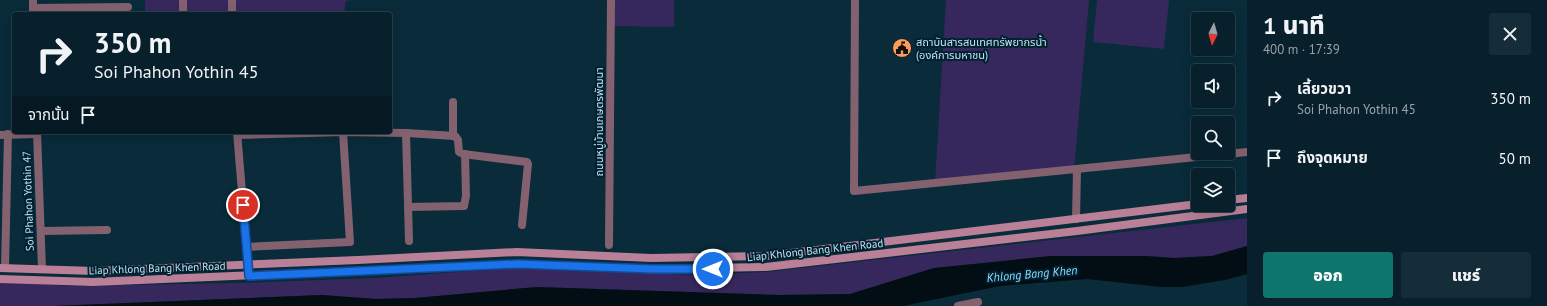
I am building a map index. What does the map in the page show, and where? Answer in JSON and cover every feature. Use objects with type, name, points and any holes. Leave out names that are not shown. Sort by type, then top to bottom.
[{"type":"main road","points":[[1235,199],[1247,198]]},
{"type":"main road","name":"Liap Khlong Bang Khen Road","points":[[2,268],[94,270],[248,265],[518,252],[651,258],[766,256],[1191,205]]},
{"type":"main road","name":"Liap Khlong Bang Khen Road","points":[[0,279],[93,282],[518,264],[652,269],[766,267],[1077,232],[1247,209]]},
{"type":"main road","points":[[1076,219],[1077,232]]},
{"type":"main road","points":[[712,257],[713,269]]},
{"type":"street","points":[[183,0],[183,12]]},
{"type":"street","points":[[232,0],[232,12]]},
{"type":"street","name":"ถนนหมู่บ้านเกษตรพัฒนา","points":[[609,245],[611,0]]},
{"type":"street","points":[[855,0],[854,191],[1247,152]]},
{"type":"street","points":[[33,7],[128,7]]},
{"type":"street","points":[[452,136],[453,102]]},
{"type":"street","points":[[392,133],[457,137],[459,152],[527,162],[522,225]]},
{"type":"street","points":[[406,133],[409,241]]},
{"type":"street","points":[[2,268],[4,135],[20,134]]},
{"type":"street","name":"Soi Phahon Yothin 47","points":[[37,134],[42,269]]},
{"type":"street","points":[[238,134],[249,276]]},
{"type":"street","points":[[246,248],[350,242],[343,134]]},
{"type":"street","points":[[408,207],[464,206],[466,196],[465,154]]},
{"type":"street","points":[[1076,219],[1077,169]]},
{"type":"street","points":[[41,231],[107,230]]},
{"type":"street","points":[[958,306],[978,302]]},
{"type":"shaded area","points":[[145,0],[350,0],[346,1],[344,12],[145,12]]},
{"type":"shaded area","points":[[612,0],[674,0],[674,27],[611,26]]},
{"type":"shaded area","points":[[946,0],[1089,0],[1074,170],[935,182]]},
{"type":"shaded area","points":[[1097,0],[1169,0],[1164,49],[1093,42]]},
{"type":"shaded area","points":[[1247,218],[1247,246],[1212,256],[1174,258],[1145,256],[1051,256],[934,268],[850,294],[779,295],[537,287],[415,298],[375,299],[322,295],[54,306],[0,306],[0,281],[68,286],[239,283],[375,278],[515,268],[698,275],[766,272]]},
{"type":"water","name":"Khlong Bang Khen","points":[[1247,246],[1247,274],[1225,280],[1182,287],[1161,287],[1087,279],[1000,286],[903,306],[54,306],[322,295],[375,299],[415,298],[537,287],[779,295],[850,294],[934,268],[1051,256],[1145,256],[1174,258],[1212,256]]},
{"type":"place","name":"สถาบันสารสนเทศทรัพยากรน้ำ (องค์การมหาชน)","points":[[902,48]]},
{"type":"route","points":[[243,205],[249,276],[518,264],[652,269],[713,269]]}]
